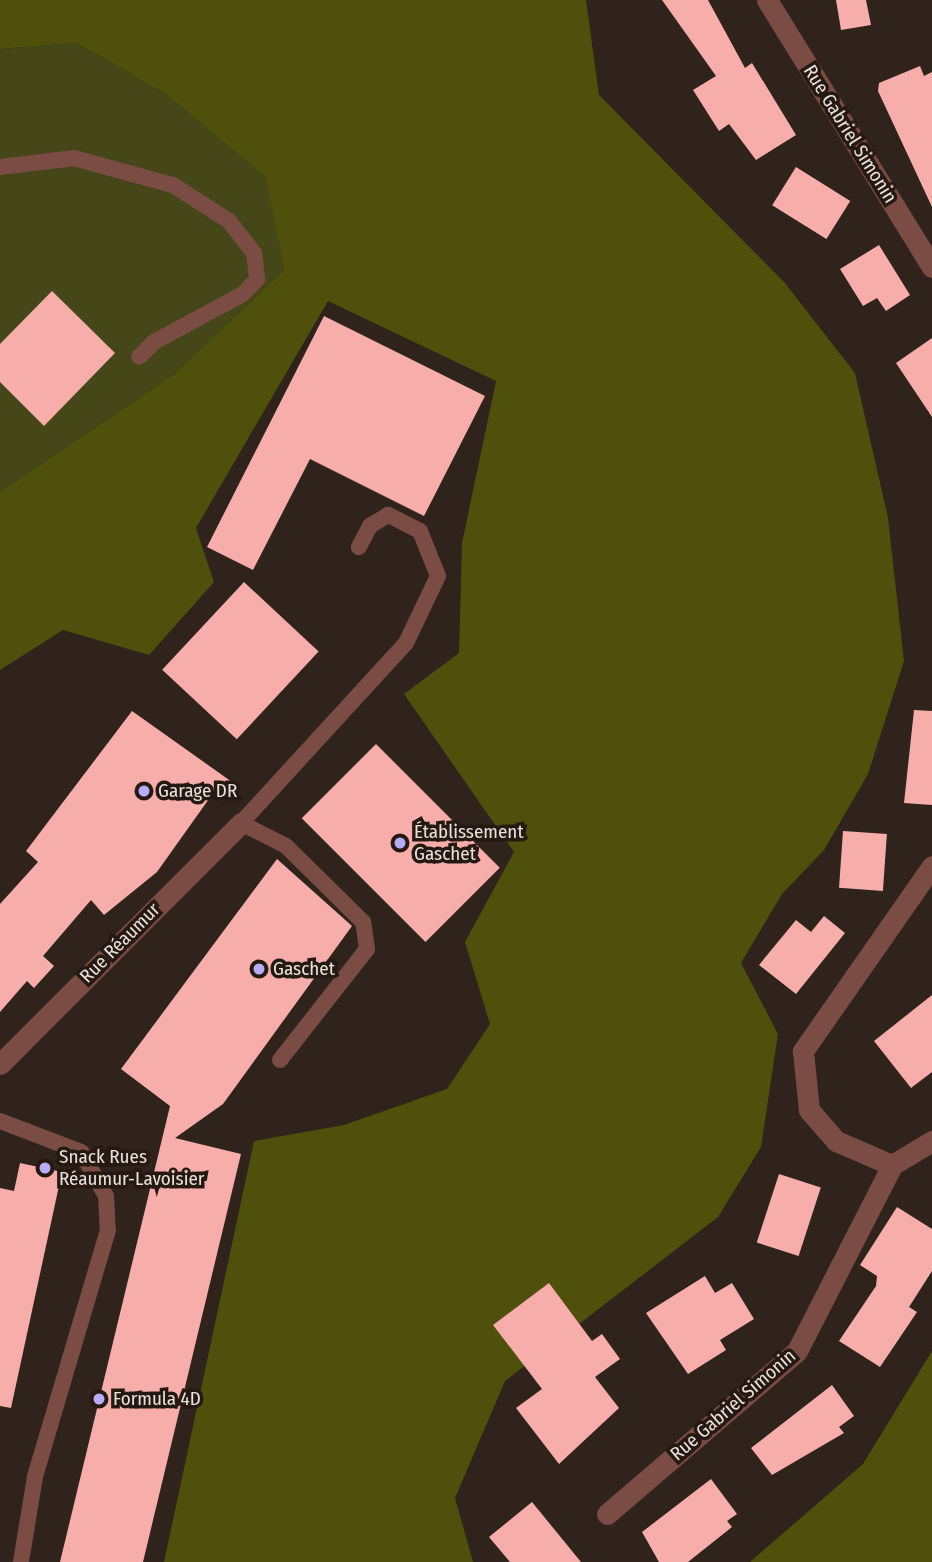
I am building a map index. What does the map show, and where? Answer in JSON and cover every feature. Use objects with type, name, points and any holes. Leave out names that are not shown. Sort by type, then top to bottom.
[{"type":"street","name":"Rue Gabriel Simonin","points":[[767,0],[932,267]]},
{"type":"street","name":"Rue Réaumur","points":[[0,1064],[241,822]]},
{"type":"street","points":[[932,866],[803,1051],[809,1110],[836,1141],[892,1165],[932,1141]]},
{"type":"street","name":"Rue Gabriel Simonin","points":[[607,1514],[797,1351],[892,1165]]},
{"type":"lane","points":[[0,167],[74,158],[173,185],[229,221],[254,253],[257,279],[243,294],[153,342],[139,357]]},
{"type":"lane","points":[[280,1059],[367,949],[363,922],[286,846],[241,822],[326,736],[425,613],[438,576],[420,531],[388,514],[370,526],[359,547]]},
{"type":"lane","points":[[0,1121],[80,1152],[106,1196],[107,1219],[35,1477],[21,1562]]},
{"type":"shaded area","points":[[0,0],[586,0],[599,95],[784,282],[855,373],[888,518],[904,661],[868,774],[824,850],[782,894],[741,963],[778,1034],[761,1147],[718,1217],[505,1381],[455,1498],[473,1562],[164,1562],[254,1141],[344,1125],[447,1089],[490,1024],[465,942],[514,852],[404,694],[459,653],[462,543],[496,381],[328,301],[196,528],[214,582],[149,655],[63,630],[0,670],[0,492],[174,374],[284,270],[266,177],[167,95],[77,43],[0,49]]},
{"type":"shaded area","points":[[77,43],[167,95],[267,177],[284,270],[174,374],[0,492],[0,49]]},
{"type":"shaded area","points":[[932,1351],[932,1562],[750,1562],[863,1464]]},
{"type":"building","points":[[662,0],[708,0],[745,68],[752,63],[796,135],[756,160],[729,124],[719,131],[693,90],[716,76]]},
{"type":"building","points":[[836,0],[866,0],[871,25],[841,30]]},
{"type":"building","points":[[920,66],[924,76],[932,72],[932,207],[878,91],[879,83]]},
{"type":"building","points":[[796,167],[850,201],[826,239],[772,205]]},
{"type":"building","points":[[879,245],[910,295],[886,311],[877,298],[863,306],[840,269]]},
{"type":"building","points":[[52,291],[115,353],[44,426],[0,382],[0,344]]},
{"type":"building","points":[[324,316],[485,396],[424,516],[310,459],[253,570],[207,547]]},
{"type":"building","points":[[932,338],[932,417],[896,363]]},
{"type":"building","points":[[244,582],[319,652],[237,739],[162,670]]},
{"type":"building","points":[[914,710],[932,711],[932,805],[904,803]]},
{"type":"building","points":[[132,711],[232,782],[221,782],[157,872],[104,915],[91,900],[43,956],[54,966],[34,988],[27,981],[0,1012],[0,904],[38,862],[26,851]]},
{"type":"building","name":"Établissement Gaschet","points":[[376,744],[500,868],[425,942],[302,818]]},
{"type":"building","points":[[843,831],[887,834],[883,891],[839,888]]},
{"type":"building","points":[[277,859],[352,926],[223,1104],[175,1138],[241,1154],[143,1562],[60,1562],[170,1106],[121,1069]]},
{"type":"building","points":[[824,916],[845,933],[796,994],[759,965],[796,920],[811,932]]},
{"type":"building","points":[[932,995],[932,1072],[911,1088],[874,1041]]},
{"type":"building","points":[[20,1163],[62,1172],[11,1408],[0,1406],[0,1188],[14,1191]]},
{"type":"building","points":[[779,1174],[821,1188],[799,1256],[757,1242]]},
{"type":"building","points":[[897,1207],[932,1229],[932,1271],[909,1307],[917,1312],[880,1367],[839,1341],[876,1286],[877,1276],[860,1265]]},
{"type":"building","points":[[705,1276],[715,1293],[732,1283],[754,1319],[720,1340],[726,1350],[688,1374],[646,1313]]},
{"type":"building","points":[[549,1283],[592,1341],[602,1334],[620,1359],[595,1377],[619,1408],[559,1464],[516,1408],[542,1389],[493,1325]]},
{"type":"building","points":[[832,1385],[854,1416],[839,1427],[844,1433],[772,1475],[751,1448]]},
{"type":"building","points":[[711,1479],[737,1514],[727,1521],[732,1527],[688,1562],[659,1562],[642,1532]]},
{"type":"building","points":[[532,1502],[581,1562],[510,1562],[489,1537]]},
{"type":"place","name":"Garage DR","points":[[144,791]]},
{"type":"place","name":"Établissement Gaschet","points":[[400,843]]},
{"type":"place","name":"Gaschet","points":[[259,969]]},
{"type":"place","name":"Snack Rues Réaumur-Lavoisier","points":[[45,1168]]},
{"type":"place","name":"Formula 4D","points":[[99,1399]]}]
